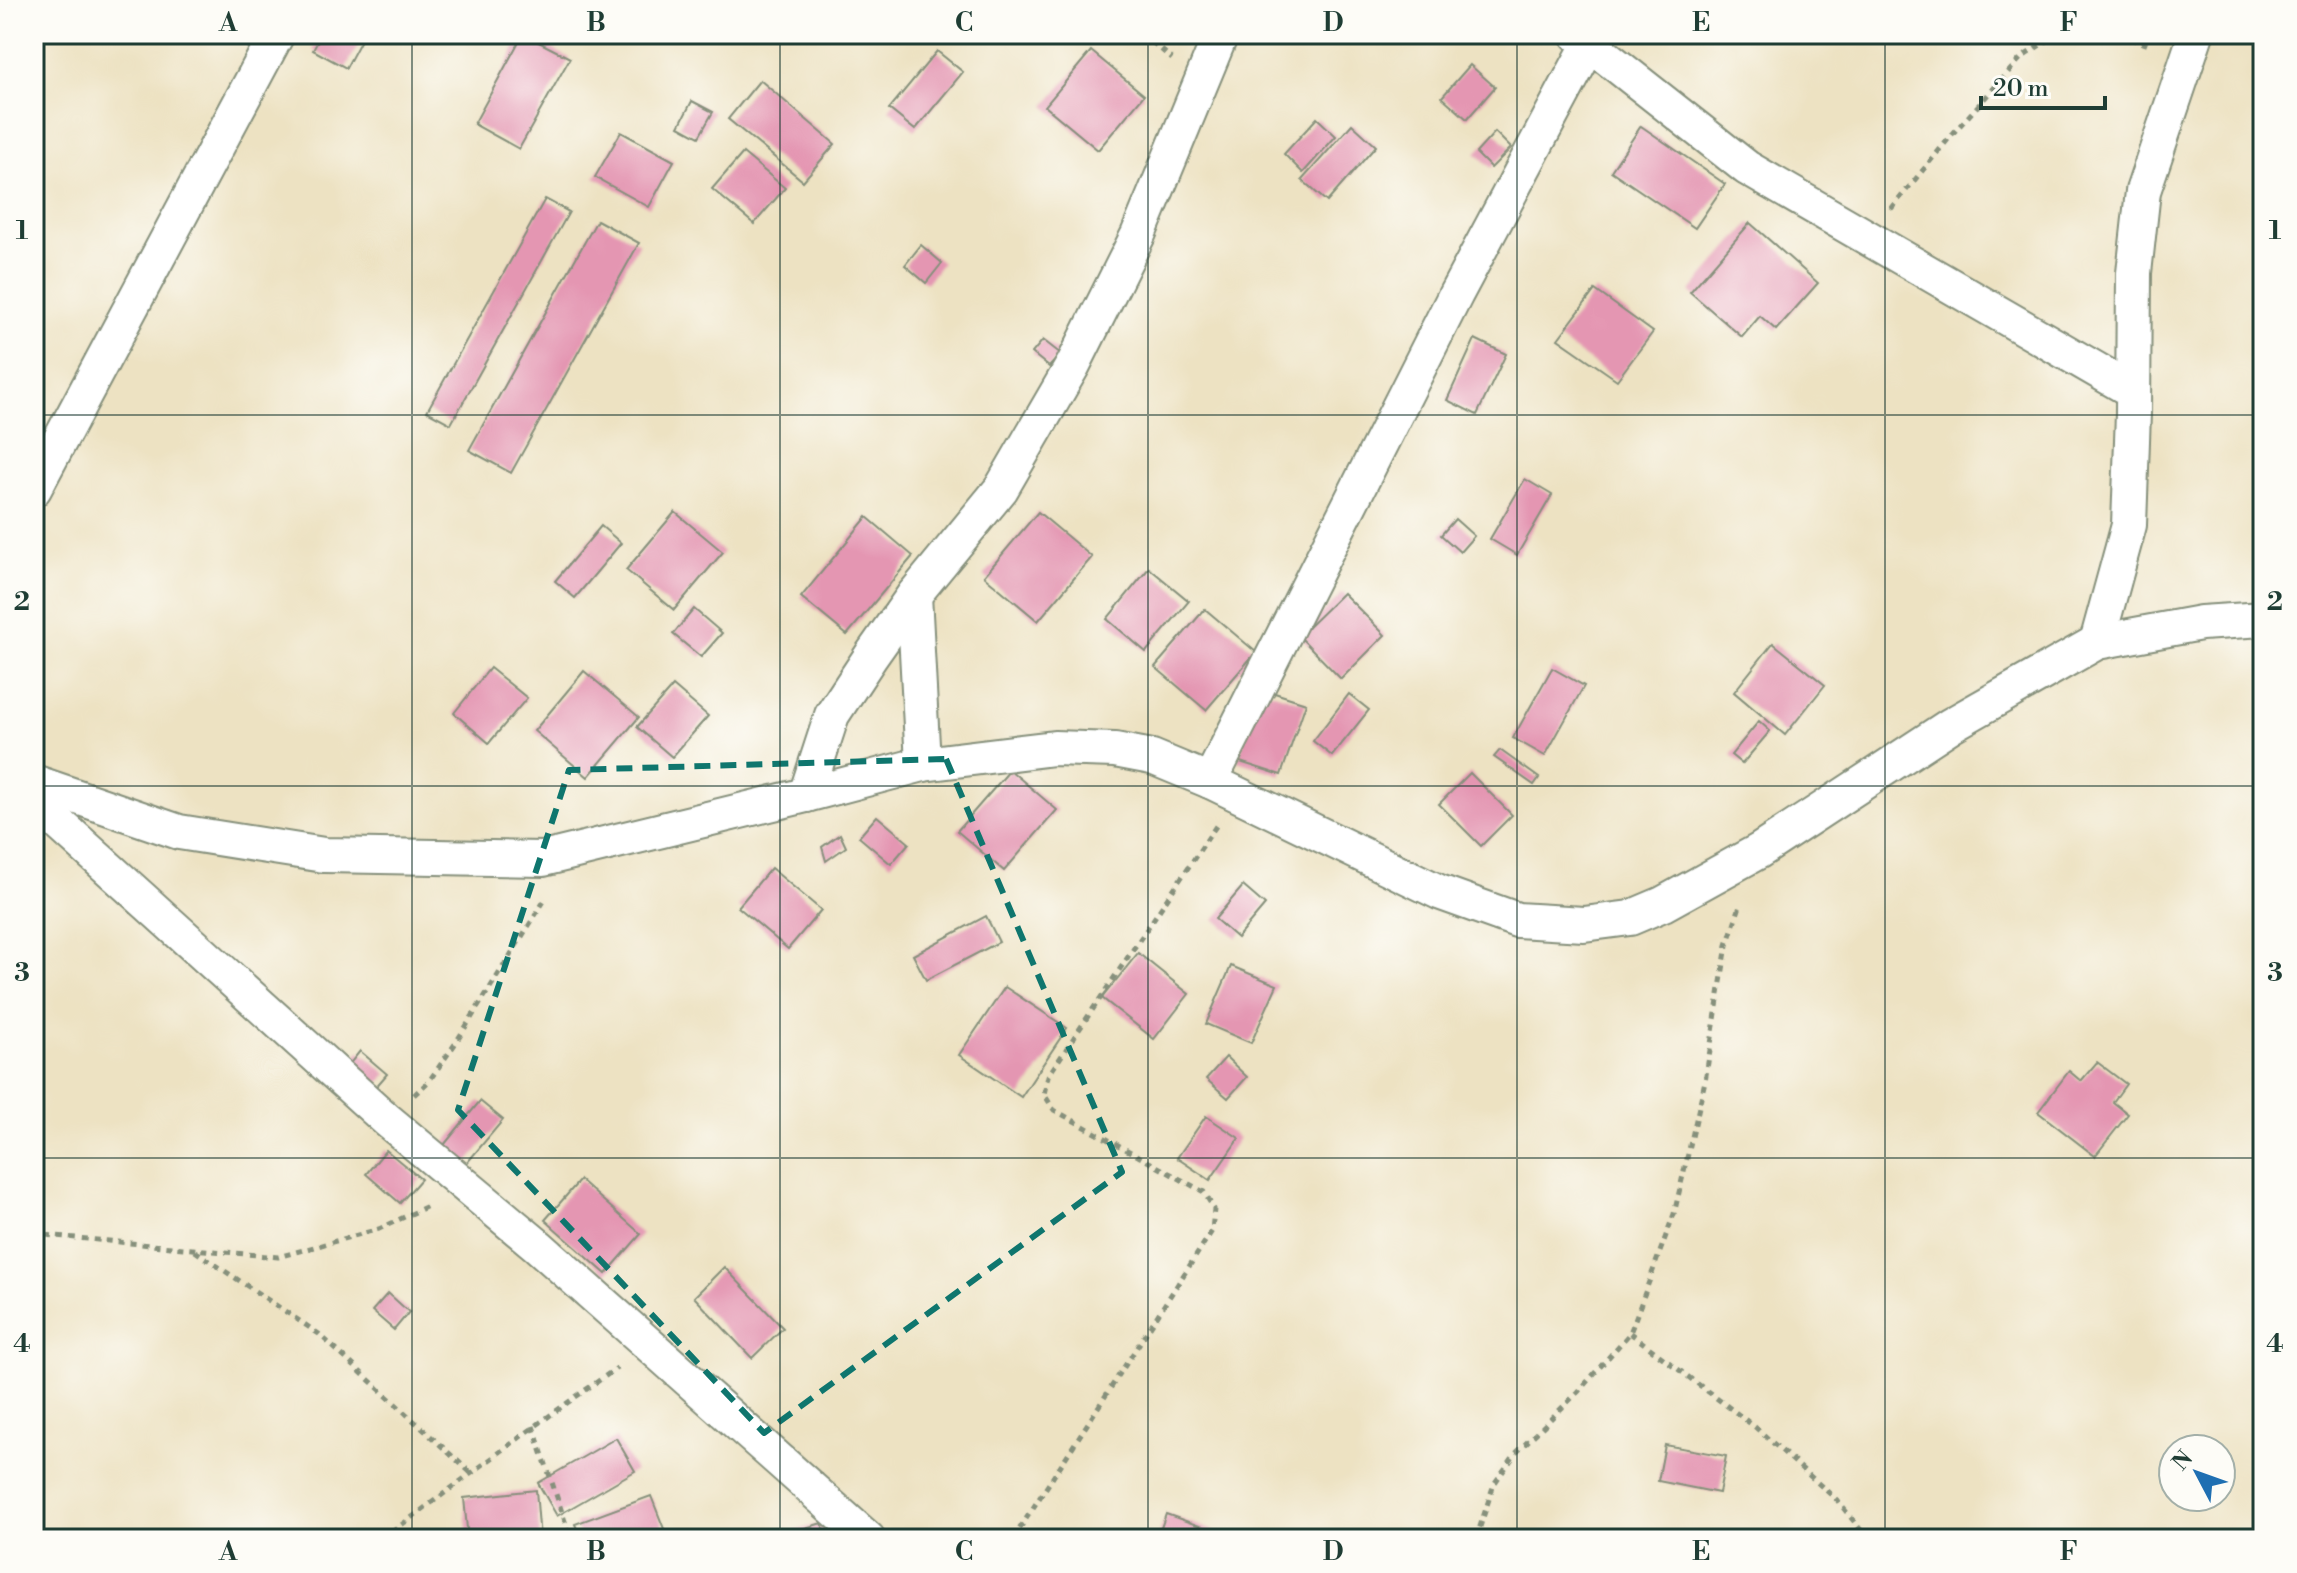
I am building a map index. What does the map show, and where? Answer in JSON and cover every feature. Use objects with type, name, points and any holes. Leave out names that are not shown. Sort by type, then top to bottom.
[{"type":"street","points":[[34,489],[277,34]]},
{"type":"street","points":[[806,795],[832,715],[914,595],[1001,489],[1073,365],[1138,235],[1221,34]]},
{"type":"street","points":[[2097,642],[2129,525],[2134,273],[2143,191],[2196,34]]},
{"type":"street","points":[[1223,788],[1456,294],[1583,39],[1747,168],[2133,391]]},
{"type":"street","points":[[914,595],[923,764]]},
{"type":"street","points":[[34,782],[179,832],[324,855],[543,859],[923,764],[1054,748],[1115,750],[1152,757],[1223,788],[1439,892],[1517,920],[1584,924],[1630,918],[1663,904],[1759,851],[1951,725],[2097,642],[2201,623],[2263,619]]},
{"type":"street","points":[[34,801],[387,1120],[538,1246],[868,1539]]},
{"type":"path","points":[[1869,239],[1955,131],[2021,58],[2057,34]]},
{"type":"path","points":[[1013,1539],[1212,1231],[1214,1209],[1204,1192],[1054,1110],[1044,1094],[1048,1076],[1223,788]]},
{"type":"path","points":[[1476,1539],[1494,1484],[1516,1453],[1578,1392],[1630,1333],[1674,1214],[1705,1081],[1727,945],[1759,851]]},
{"type":"path","points":[[387,1120],[429,1081],[574,852]]},
{"type":"path","points":[[34,1234],[278,1257],[379,1229],[467,1188]]},
{"type":"path","points":[[194,1250],[319,1334],[472,1474]]},
{"type":"path","points":[[1630,1333],[1755,1427],[1837,1500],[1868,1539]]},
{"type":"path","points":[[382,1539],[533,1426],[649,1346]]},
{"type":"path","points":[[533,1426],[571,1539]]},
{"type":"highlighted area","points":[[946,759],[1122,1172],[764,1433],[458,1110],[569,770]]},
{"type":"building","points":[[322,34],[355,34],[362,38],[346,68],[313,50]]},
{"type":"building","points":[[523,34],[570,58],[519,149],[474,124]]},
{"type":"building","points":[[937,51],[963,72],[915,130],[889,109]]},
{"type":"building","points":[[1091,51],[1144,95],[1098,150],[1045,106]]},
{"type":"building","points":[[1470,65],[1495,87],[1467,119],[1442,97]]},
{"type":"building","points":[[760,80],[835,144],[803,181],[728,119]]},
{"type":"building","points":[[692,101],[713,112],[699,137],[679,126]]},
{"type":"building","points":[[1317,118],[1336,136],[1303,173],[1284,154]]},
{"type":"building","points":[[1352,124],[1376,146],[1327,202],[1302,180]]},
{"type":"building","points":[[1641,126],[1725,184],[1695,228],[1611,171]]},
{"type":"building","points":[[621,132],[674,161],[649,207],[595,177]]},
{"type":"building","points":[[1495,132],[1511,148],[1491,168],[1476,153]]},
{"type":"building","points":[[743,153],[785,188],[754,224],[712,189]]},
{"type":"building","points":[[545,199],[569,212],[451,424],[427,411]]},
{"type":"building","points":[[597,220],[639,243],[511,473],[469,450]]},
{"type":"building","points":[[1750,223],[1818,283],[1776,330],[1760,316],[1742,337],[1690,292]]},
{"type":"building","points":[[921,245],[942,263],[926,283],[905,265]]},
{"type":"building","points":[[1595,290],[1653,332],[1617,380],[1558,339]]},
{"type":"building","points":[[1475,339],[1506,354],[1477,415],[1447,400]]},
{"type":"building","points":[[1043,340],[1061,354],[1049,367],[1032,353]]},
{"type":"building","points":[[1525,479],[1552,495],[1517,555],[1490,539]]},
{"type":"building","points":[[675,512],[723,552],[674,610],[626,570]]},
{"type":"building","points":[[1038,512],[1092,557],[1038,621],[984,576]]},
{"type":"building","points":[[867,517],[913,556],[847,635],[801,597]]},
{"type":"building","points":[[1455,519],[1474,536],[1460,552],[1441,535]]},
{"type":"building","points":[[601,526],[621,543],[575,598],[555,581]]},
{"type":"building","points":[[1149,568],[1189,601],[1146,652],[1107,619]]},
{"type":"building","points":[[1343,593],[1385,635],[1341,679],[1299,636]]},
{"type":"building","points":[[694,609],[722,633],[701,657],[673,634]]},
{"type":"building","points":[[1205,609],[1256,652],[1206,710],[1155,667]]},
{"type":"building","points":[[1773,643],[1825,685],[1785,735],[1734,692]]},
{"type":"building","points":[[490,668],[527,698],[489,743],[454,713]]},
{"type":"building","points":[[1552,668],[1584,686],[1545,756],[1513,738]]},
{"type":"building","points":[[584,671],[639,717],[588,777],[534,731]]},
{"type":"building","points":[[673,686],[708,716],[672,757],[637,727]]},
{"type":"building","points":[[1262,689],[1306,703],[1281,775],[1237,761]]},
{"type":"building","points":[[1349,694],[1369,710],[1332,756],[1313,741]]},
{"type":"building","points":[[1759,721],[1770,731],[1742,764],[1731,755]]},
{"type":"building","points":[[1500,750],[1539,778],[1534,785],[1494,757]]},
{"type":"building","points":[[1010,770],[1057,810],[1004,871],[957,831]]},
{"type":"building","points":[[1470,773],[1512,815],[1481,846],[1439,804]]},
{"type":"building","points":[[877,816],[909,843],[891,864],[859,837]]},
{"type":"building","points":[[840,834],[846,847],[826,861],[822,847]]},
{"type":"building","points":[[771,868],[821,910],[788,949],[738,907]]},
{"type":"building","points":[[1243,886],[1265,905],[1237,938],[1215,919]]},
{"type":"building","points":[[986,916],[999,942],[926,980],[913,955]]},
{"type":"building","points":[[1138,953],[1189,994],[1154,1039],[1102,998]]},
{"type":"building","points":[[1231,966],[1277,985],[1251,1043],[1206,1024]]},
{"type":"building","points":[[1005,987],[1067,1028],[1021,1097],[959,1055]]},
{"type":"building","points":[[360,1051],[387,1074],[374,1089],[347,1067]]},
{"type":"building","points":[[1226,1057],[1247,1077],[1228,1098],[1206,1079]]},
{"type":"building","points":[[2097,1062],[2126,1084],[2113,1102],[2128,1114],[2095,1156],[2038,1112],[2069,1071],[2081,1081]]},
{"type":"building","points":[[480,1101],[503,1120],[466,1164],[444,1145]]},
{"type":"building","points":[[1206,1116],[1239,1138],[1210,1180],[1177,1158]]},
{"type":"building","points":[[386,1150],[421,1179],[400,1203],[366,1174]]},
{"type":"building","points":[[580,1180],[641,1234],[606,1274],[545,1220]]},
{"type":"building","points":[[724,1267],[783,1328],[752,1358],[694,1297]]},
{"type":"building","points":[[388,1293],[409,1312],[394,1330],[372,1311]]},
{"type":"building","points":[[616,1438],[635,1471],[557,1516],[538,1483]]},
{"type":"building","points":[[1665,1445],[1726,1456],[1719,1493],[1658,1481]]},
{"type":"building","points":[[536,1490],[540,1539],[468,1539],[464,1498]]},
{"type":"building","points":[[651,1496],[668,1539],[581,1539],[575,1524]]},
{"type":"building","points":[[1166,1514],[1236,1539],[1157,1539]]},
{"type":"building","points":[[822,1523],[827,1539],[771,1539],[771,1538]]}]
